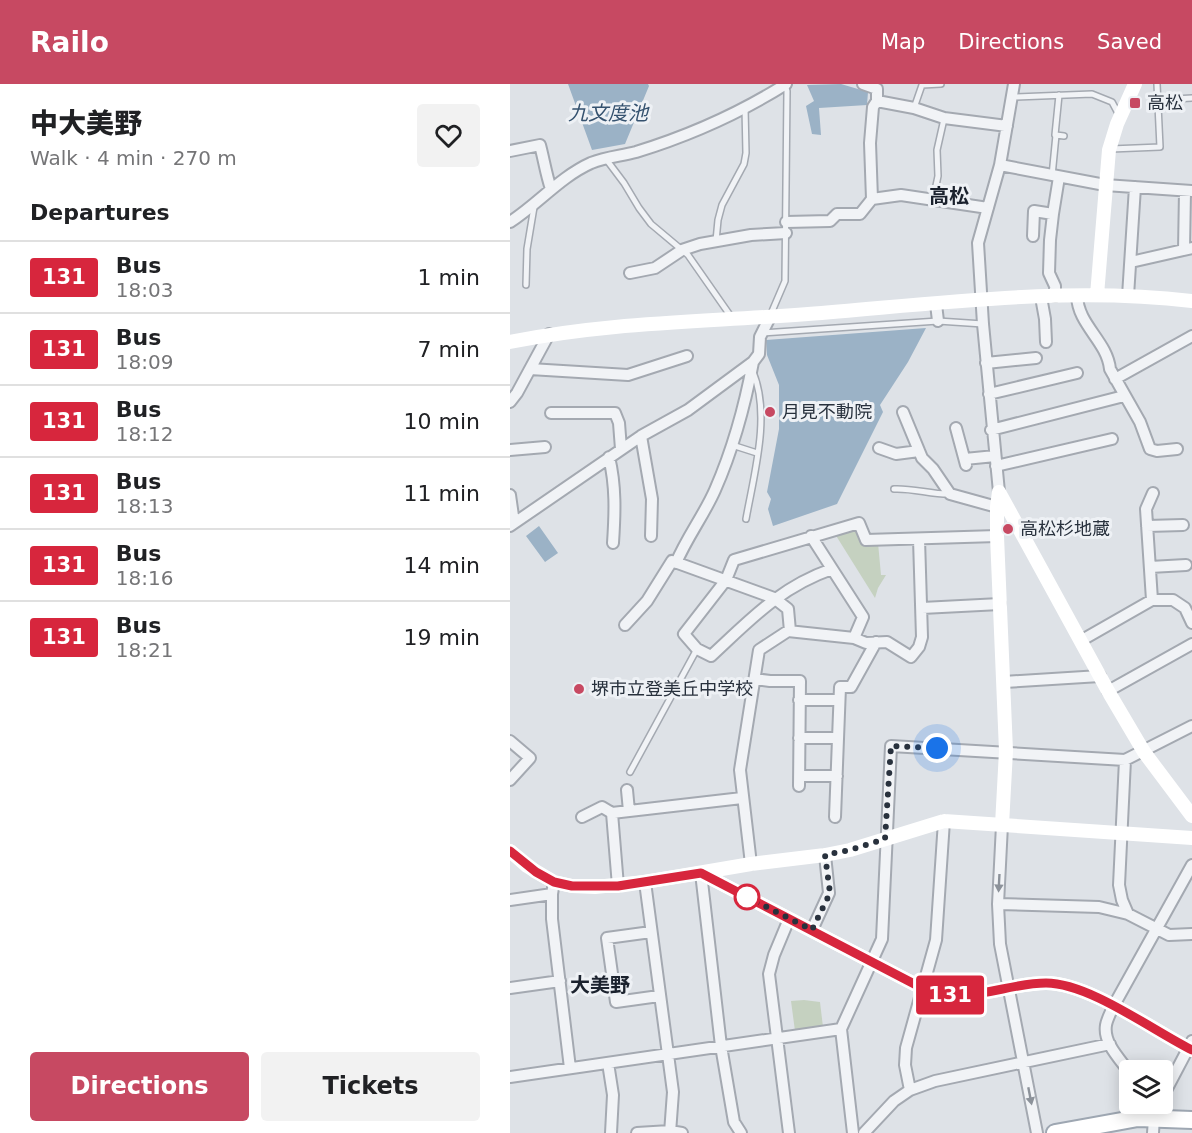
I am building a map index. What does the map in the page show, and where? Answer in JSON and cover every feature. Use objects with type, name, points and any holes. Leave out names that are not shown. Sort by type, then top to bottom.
[{"type":"main road","points":[[1054,1133],[1154,1115],[1192,1120]]},
{"type":"street","points":[[510,220],[534,205],[551,189],[590,164],[605,158],[634,152],[731,115],[786,84]]},
{"type":"street","points":[[862,84],[914,108],[944,118],[1007,126]]},
{"type":"street","points":[[1014,84],[1000,165],[978,243],[982,324],[999,492],[997,536],[1005,751],[998,904],[1000,944],[1037,1133]]},
{"type":"street","points":[[1097,295],[1109,150],[1120,117],[1137,84]]},
{"type":"street","points":[[872,200],[870,143],[873,107],[878,91]]},
{"type":"street","points":[[510,151],[540,145],[551,189]]},
{"type":"street","points":[[1000,165],[1105,185],[1189,191],[1188,249],[1131,262]]},
{"type":"street","points":[[1055,296],[1055,286],[1049,273],[1056,176]]},
{"type":"street","points":[[1128,296],[1136,187]]},
{"type":"street","points":[[630,273],[655,268],[682,250],[716,241],[830,221],[837,214],[860,214],[872,200],[901,195],[988,208]]},
{"type":"street","points":[[1033,236],[1034,211],[1053,213]]},
{"type":"street","points":[[510,342],[549,334],[1055,296],[1128,296],[1192,301]]},
{"type":"street","points":[[1077,296],[1077,304],[1088,329],[1099,339],[1109,360],[1110,369],[1140,422],[1150,448],[1157,451],[1177,449]]},
{"type":"street","points":[[1041,297],[1046,319],[1046,342]]},
{"type":"street","points":[[936,304],[938,321]]},
{"type":"street","points":[[676,563],[715,490],[747,393],[752,365],[759,354],[760,337],[770,317]]},
{"type":"street","points":[[510,402],[549,334]]},
{"type":"street","points":[[1115,379],[1192,336]]},
{"type":"street","points":[[530,369],[628,375],[687,356]]},
{"type":"street","points":[[986,363],[1036,358]]},
{"type":"street","points":[[512,524],[621,449],[688,410],[752,365]]},
{"type":"street","points":[[988,394],[1057,383],[1077,373]]},
{"type":"street","points":[[992,430],[1124,396]]},
{"type":"street","points":[[903,412],[919,451],[950,494],[997,507]]},
{"type":"street","points":[[550,413],[615,413],[620,423],[621,449]]},
{"type":"street","points":[[955,428],[965,462],[1062,457],[1107,444]]},
{"type":"street","points":[[641,436],[652,499],[651,536]]},
{"type":"street","points":[[510,450],[544,447]]},
{"type":"street","points":[[879,448],[896,454],[919,451]]},
{"type":"street","points":[[609,457],[616,502],[613,543]]},
{"type":"street","points":[[999,492],[1144,752],[1192,816]]},
{"type":"street","points":[[1152,600],[1146,509],[1153,493]]},
{"type":"street","points":[[510,495],[512,524]]},
{"type":"street","points":[[832,569],[809,577],[774,598],[711,656],[697,649],[684,634],[726,580],[734,560],[859,523],[866,540],[997,536]]},
{"type":"street","points":[[1148,526],[1183,525]]},
{"type":"street","points":[[811,536],[863,617],[854,638]]},
{"type":"street","points":[[751,864],[740,770],[759,650],[790,631],[854,638],[866,643],[887,642],[911,657],[919,647],[922,637],[919,539]]},
{"type":"street","points":[[625,625],[647,601],[672,561],[774,598],[788,609],[790,631]]},
{"type":"street","points":[[1150,567],[1186,565]]},
{"type":"street","points":[[1082,640],[1152,600],[1173,600],[1185,608],[1192,623]]},
{"type":"street","points":[[922,608],[999,604]]},
{"type":"street","points":[[835,817],[840,687],[850,687],[876,642]]},
{"type":"street","points":[[1108,691],[1192,644]]},
{"type":"street","points":[[1004,682],[1100,676]]},
{"type":"street","points":[[754,679],[800,681],[799,781],[837,776]]},
{"type":"street","points":[[799,700],[839,700]]},
{"type":"street","points":[[853,1133],[841,1029],[882,939],[891,746],[1005,751],[1125,760],[1192,726]]},
{"type":"street","points":[[799,738],[838,738]]},
{"type":"street","points":[[510,741],[530,758],[510,780]]},
{"type":"street","points":[[1125,760],[1119,885],[1128,914]]},
{"type":"street","points":[[627,790],[630,811]]},
{"type":"street","points":[[582,817],[602,807],[612,813],[742,798]]},
{"type":"street","points":[[612,813],[618,886]]},
{"type":"street","points":[[910,1090],[905,1065],[906,1048],[936,940],[944,821]]},
{"type":"street","points":[[510,900],[553,888],[618,886],[751,864],[825,855],[850,850],[944,821],[1192,837]]},
{"type":"street","points":[[510,851],[553,888]]},
{"type":"street","points":[[812,930],[830,893],[825,855]]},
{"type":"street","points":[[1121,1060],[1106,1035],[1106,1024],[1113,1007],[1192,865]]},
{"type":"street","points":[[701,873],[922,988],[950,995],[965,995],[1047,983],[1084,991],[1190,1046],[1173,1078]]},
{"type":"street","points":[[701,873],[721,1046],[734,1122],[741,1133]]},
{"type":"street","points":[[645,882],[673,1092],[670,1132]]},
{"type":"street","points":[[553,888],[552,919],[570,1068]]},
{"type":"street","points":[[998,904],[1099,907],[1128,914],[1169,935],[1192,934]]},
{"type":"street","points":[[789,919],[774,955],[770,974],[789,1133]]},
{"type":"street","points":[[651,932],[607,938],[616,1002],[659,996]]},
{"type":"street","points":[[510,988],[560,981]]},
{"type":"street","points":[[510,1077],[841,1029]]},
{"type":"street","points":[[865,1132],[894,1101],[910,1090],[935,1081],[1110,1044]]},
{"type":"street","points":[[608,1063],[612,1095],[611,1133]]},
{"type":"street","points":[[637,1133],[682,1133]]},
{"type":"lane","points":[[770,317],[785,281],[786,84]]},
{"type":"lane","points":[[914,108],[922,85],[941,84]]},
{"type":"lane","points":[[1109,150],[1160,147],[1157,84]]},
{"type":"lane","points":[[1013,97],[1092,94],[1112,102],[1120,117]]},
{"type":"lane","points":[[1054,135],[1059,95]]},
{"type":"lane","points":[[1157,100],[1192,98]]},
{"type":"lane","points":[[716,241],[722,204],[744,164],[746,153],[745,107]]},
{"type":"lane","points":[[933,200],[938,176],[937,150],[944,118]]},
{"type":"lane","points":[[1056,176],[1056,135],[1064,136]]},
{"type":"lane","points":[[605,158],[651,224],[688,255],[734,320]]},
{"type":"lane","points":[[526,285],[527,249],[534,205]]},
{"type":"lane","points":[[762,333],[938,321],[982,324]]},
{"type":"lane","points":[[746,519],[757,453],[761,400],[752,365]]},
{"type":"lane","points":[[731,445],[757,453]]},
{"type":"lane","points":[[894,489],[950,494]]},
{"type":"lane","points":[[630,772],[697,649]]},
{"type":"green space","points":[[856,528],[878,543],[881,575],[886,575],[875,598],[835,534]]},
{"type":"green space","points":[[791,1001],[820,1002],[823,1027],[795,1031]]},
{"type":"water","name":"九文度池","points":[[568,84],[648,84],[625,144],[592,150]]},
{"type":"water","points":[[841,84],[868,92],[867,105],[819,108],[821,135],[812,134],[806,106],[814,101],[807,85]]},
{"type":"water","points":[[926,328],[908,362],[880,405],[883,412],[837,504],[773,526],[768,509],[771,499],[767,492],[779,429],[779,385],[767,355],[766,340]]},
{"type":"water","points":[[539,526],[558,553],[545,562],[526,536]]},
{"type":"bus line","name":"131","points":[[510,851],[536,872],[554,882],[572,886],[618,886],[701,873],[922,988],[950,995],[965,995],[1028,984],[1064,985],[1084,991],[1192,1050]]},
{"type":"place","name":"高松","points":[[1135,103]]},
{"type":"place","name":"月見不動院","points":[[770,412]]},
{"type":"place","name":"高松杉地蔵","points":[[1008,529]]},
{"type":"place","name":"堺市立登美丘中学校","points":[[579,689]]},
{"type":"district","name":"高松","points":[[949,196]]},
{"type":"district","name":"大美野","points":[[600,985]]},
{"type":"route","points":[[747,897],[812,930],[830,893],[825,855],[885,839],[891,746],[937,748]]}]
